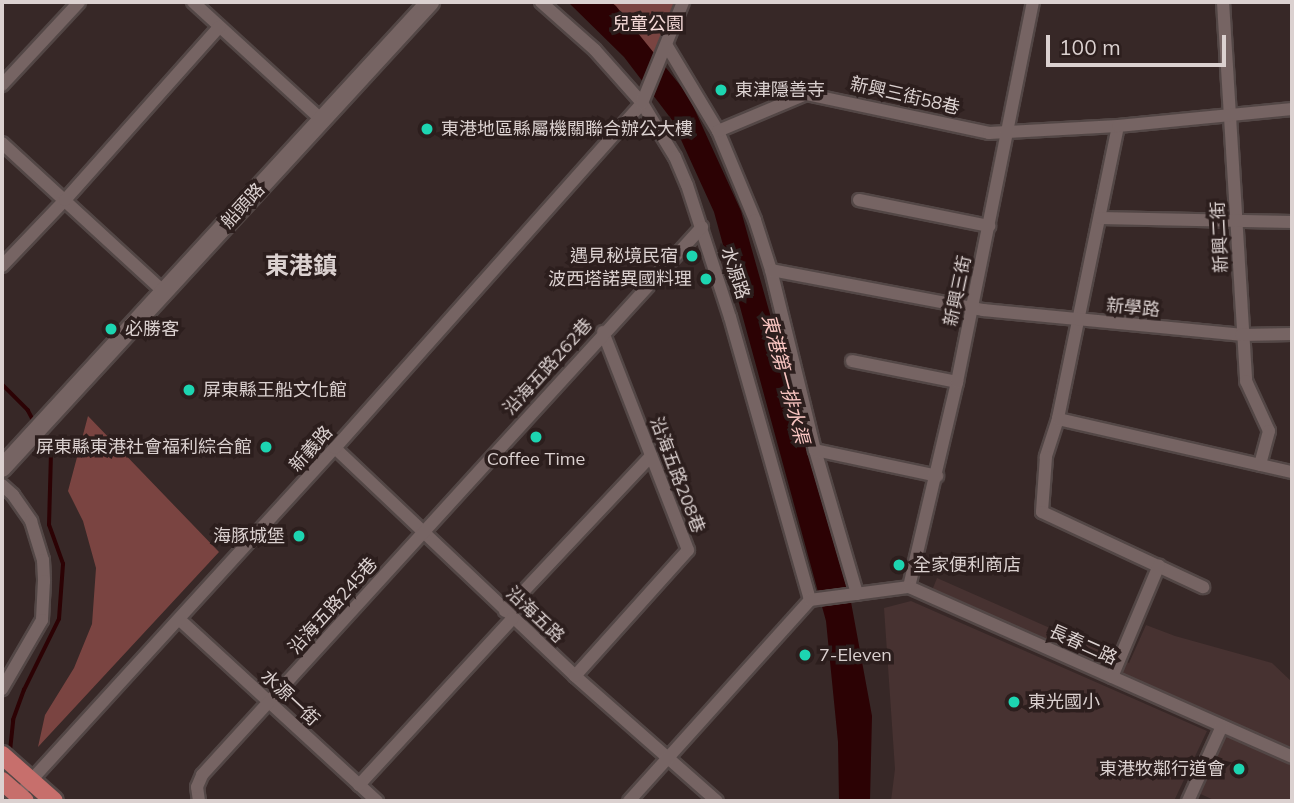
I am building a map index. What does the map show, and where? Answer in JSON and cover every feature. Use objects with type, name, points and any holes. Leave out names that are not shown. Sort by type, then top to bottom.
[{"type":"main road","name":"船頭路","points":[[3,465],[429,2]]},
{"type":"main road","points":[[2,755],[54,801]]},
{"type":"main road","points":[[2,781],[21,798]]},
{"type":"street","points":[[2,85],[79,2]]},
{"type":"street","points":[[193,2],[323,120]]},
{"type":"street","name":"水源路","points":[[541,2],[595,50],[642,103],[675,157],[702,227],[810,600]]},
{"type":"street","points":[[665,52],[683,2]]},
{"type":"street","name":"新興三街","points":[[909,587],[957,382],[1033,2]]},
{"type":"street","name":"新興二街","points":[[1223,2],[1237,222],[1241,335],[1246,381],[1269,431],[1260,465]]},
{"type":"street","points":[[2,266],[65,200],[219,27]]},
{"type":"street","name":"水源路","points":[[665,52],[718,131],[755,220],[771,270],[854,594]]},
{"type":"street","name":"新義路","points":[[21,798],[32,780],[335,449],[642,103],[665,52]]},
{"type":"street","name":"新興三街58巷","points":[[718,131],[806,94],[989,132],[1118,126],[1292,109]]},
{"type":"street","points":[[1118,126],[1058,419],[1046,457],[1042,512],[1203,587]]},
{"type":"street","points":[[2,143],[163,291]]},
{"type":"street","points":[[859,200],[989,226]]},
{"type":"street","points":[[1100,218],[1292,222]]},
{"type":"street","name":"沿海五路262巷","points":[[423,533],[603,332],[702,227]]},
{"type":"street","name":"新學路","points":[[771,270],[972,309],[1241,335],[1292,334]]},
{"type":"street","name":"沿海五路208巷","points":[[575,677],[688,550],[603,332]]},
{"type":"street","points":[[852,361],[957,382]]},
{"type":"street","points":[[1058,419],[1292,472]]},
{"type":"street","name":"沿海五路","points":[[335,449],[575,677],[718,801]]},
{"type":"street","points":[[815,450],[937,476]]},
{"type":"street","points":[[359,785],[651,456]]},
{"type":"street","points":[[2,485],[31,520],[43,560],[44,581],[42,620],[2,689]]},
{"type":"street","name":"沿海五路245巷","points":[[199,801],[197,788],[202,775],[423,533]]},
{"type":"street","points":[[1112,677],[1160,565]]},
{"type":"street","points":[[629,801],[810,600],[909,587]]},
{"type":"street","name":"長春二路","points":[[909,587],[1292,757]]},
{"type":"street","name":"水源一街","points":[[180,620],[377,801]]},
{"type":"street","points":[[1188,801],[1222,726]]},
{"type":"shaded area","points":[[937,578],[1129,663],[1146,625],[1175,636],[1272,663],[1292,682],[1292,801],[1216,801],[1185,787],[1211,729],[927,603]]},
{"type":"shaded area","name":"東光國小","points":[[911,601],[1207,731],[1174,801],[891,801],[895,769],[884,608]]},
{"type":"green space","name":"兒童公園","points":[[600,2],[679,2],[655,64]]},
{"type":"green space","points":[[88,416],[219,552],[38,747],[45,715],[74,668],[92,624],[96,568],[83,521],[68,491]]},
{"type":"water","name":"東港第一排水渠","points":[[568,2],[611,2],[616,6],[688,95],[741,211],[851,602],[872,716],[870,801],[839,801],[838,742],[826,621],[714,212],[672,120],[624,57]]},
{"type":"waterway","points":[[2,384],[28,410],[35,423]]},
{"type":"waterway","points":[[10,751],[13,720],[24,690],[59,619],[63,564],[49,525],[51,453],[40,433]]},
{"type":"place","name":"東津隱善寺","points":[[721,90]]},
{"type":"place","name":"東港地區縣屬機關聯合辦公大樓","points":[[427,129]]},
{"type":"place","name":"遇見秘境民宿","points":[[692,256]]},
{"type":"place","name":"波西塔諾異國料理","points":[[706,279]]},
{"type":"place","name":"必勝客","points":[[111,329]]},
{"type":"place","name":"屏東縣王船文化館","points":[[189,390]]},
{"type":"place","name":"Coffee Time","points":[[536,437]]},
{"type":"place","name":"屏東縣東港社會福利綜合館","points":[[266,447]]},
{"type":"place","name":"海豚城堡","points":[[299,536]]},
{"type":"place","name":"全家便利商店","points":[[899,565]]},
{"type":"place","name":"7-Eleven","points":[[805,655]]},
{"type":"place","name":"東光國小","points":[[1014,702]]},
{"type":"place","name":"東港牧鄰行道會","points":[[1239,769]]},
{"type":"district","name":"東港鎮","points":[[301,266]]}]
